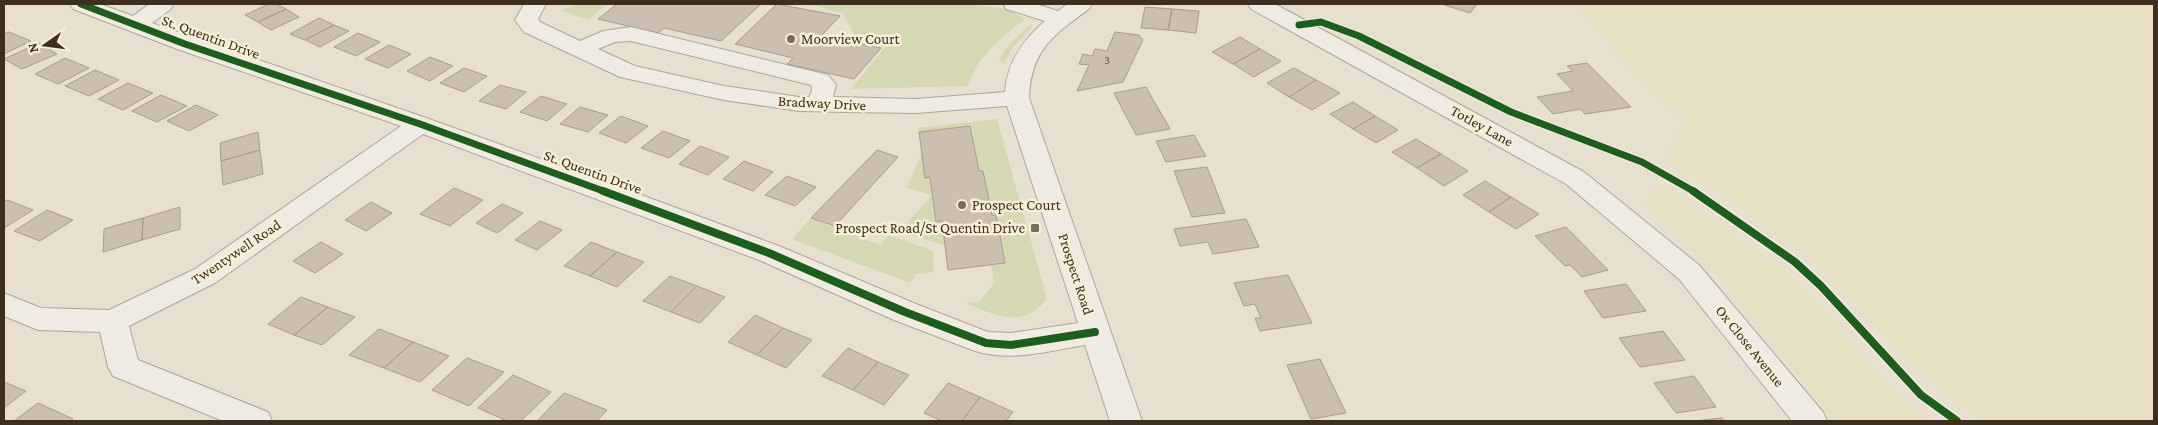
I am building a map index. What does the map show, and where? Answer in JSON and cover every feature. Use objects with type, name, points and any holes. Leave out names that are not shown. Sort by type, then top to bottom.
[{"type":"street","name":"St. Quentin Drive","points":[[81,4],[185,44],[420,124],[769,252],[905,312],[986,343],[1011,345],[1095,332]]},
{"type":"street","points":[[137,24],[163,4]]},
{"type":"street","name":"Bradway Drive","points":[[535,4],[526,20],[532,27],[628,72],[724,93],[799,104],[916,106],[1017,98]]},
{"type":"street","points":[[1014,4],[1071,11]]},
{"type":"street","name":"Totley Lane","points":[[1259,4],[1576,178],[1689,272]]},
{"type":"street","name":"Prospect Road","points":[[1071,11],[1036,42],[1025,57],[1019,70],[1017,98],[1126,421]]},
{"type":"street","points":[[581,50],[606,36],[618,33],[631,34],[819,80],[824,85],[824,91],[818,104]]},
{"type":"street","name":"Twentywell Road","points":[[4,304],[38,319],[113,321],[205,276],[420,124]]},
{"type":"street","name":"Ox Close Avenue","points":[[1689,272],[1811,421]]},
{"type":"street","points":[[113,321],[124,367],[256,421]]},
{"type":"shaded area","points":[[1577,4],[2154,4],[2154,421],[1987,421],[1949,398],[1904,358],[1828,275],[1805,254],[1731,200],[1695,177],[1663,161],[1685,121],[1657,99],[1641,83]]},
{"type":"shaded area","points":[[1656,182],[1785,269],[1893,389],[1932,421],[1835,421],[1714,270],[1668,224],[1644,205]]},
{"type":"green space","points":[[578,4],[607,4],[588,20],[561,10]]},
{"type":"green space","points":[[805,4],[968,4],[1006,9],[1025,19],[1006,34],[984,56],[968,86],[851,89],[885,47],[855,37],[843,13]]},
{"type":"green space","points":[[1031,24],[1031,29],[1013,47],[1004,64],[999,58],[1010,43]]},
{"type":"green space","points":[[997,119],[1047,299],[1038,309],[1018,317],[998,315],[965,303],[979,302],[994,283],[991,265],[1005,263],[996,215],[992,215],[983,171],[979,171],[970,126],[919,132],[918,128]]},
{"type":"green space","points":[[922,153],[925,177],[930,177],[936,222],[942,221],[945,245],[906,234],[903,228],[932,195],[907,188]]},
{"type":"green space","points":[[811,218],[880,245],[889,235],[933,251],[934,272],[916,274],[910,283],[792,239]]},
{"type":"building","points":[[269,4],[276,4],[286,9],[258,22],[245,15]]},
{"type":"building","points":[[617,4],[761,4],[721,41],[664,28],[658,33],[598,19]]},
{"type":"building","name":"Moorview Court","points":[[777,4],[840,16],[822,35],[881,48],[854,79],[787,64],[793,58],[735,44]]},
{"type":"building","points":[[1441,4],[1477,4],[1470,13]]},
{"type":"building","points":[[1145,7],[1172,9],[1168,30],[1141,28]]},
{"type":"building","points":[[286,9],[299,17],[271,30],[258,22]]},
{"type":"building","points":[[1172,9],[1199,11],[1196,33],[1168,30]]},
{"type":"building","points":[[319,18],[334,25],[305,40],[290,34]]},
{"type":"building","points":[[334,25],[349,31],[320,47],[305,40]]},
{"type":"building","points":[[9,32],[31,41],[4,54],[4,34]]},
{"type":"building","points":[[1115,32],[1139,35],[1143,40],[1123,82],[1077,91],[1089,65],[1079,64],[1083,54],[1092,56],[1095,49],[1107,51]]},
{"type":"building","points":[[358,33],[380,42],[356,56],[334,47]]},
{"type":"building","points":[[1240,37],[1260,49],[1233,64],[1212,52]]},
{"type":"building","points":[[39,43],[57,54],[22,69],[4,59]]},
{"type":"building","points":[[389,45],[411,54],[388,68],[365,59]]},
{"type":"building","points":[[1260,49],[1281,61],[1254,77],[1233,64]]},
{"type":"building","points":[[430,57],[453,66],[430,81],[407,71]]},
{"type":"building","points":[[65,58],[89,68],[58,84],[35,74]]},
{"type":"building","points":[[1587,63],[1631,107],[1585,114],[1580,109],[1553,114],[1537,97],[1573,91],[1557,74],[1573,71],[1567,66]]},
{"type":"building","points":[[464,68],[487,76],[464,92],[440,83]]},
{"type":"building","points":[[1294,68],[1316,80],[1289,97],[1267,83]]},
{"type":"building","points":[[95,70],[119,80],[89,96],[65,86]]},
{"type":"building","points":[[1316,80],[1340,93],[1312,110],[1289,97]]},
{"type":"building","points":[[128,83],[153,93],[123,110],[98,99]]},
{"type":"building","points":[[500,85],[526,92],[506,109],[479,101]]},
{"type":"building","points":[[1146,87],[1170,129],[1136,135],[1114,93]]},
{"type":"building","points":[[161,95],[187,106],[157,122],[132,111]]},
{"type":"building","points":[[541,96],[567,104],[547,121],[520,112]]},
{"type":"building","points":[[1353,102],[1375,116],[1353,129],[1330,114]]},
{"type":"building","points":[[196,105],[218,115],[189,131],[167,121]]},
{"type":"building","points":[[580,107],[608,115],[588,132],[560,124]]},
{"type":"building","points":[[621,116],[648,126],[626,143],[599,133]]},
{"type":"building","points":[[1375,116],[1398,130],[1376,143],[1353,129]]},
{"type":"building","name":"Prospect Court","points":[[970,126],[979,171],[983,171],[992,215],[996,215],[1005,263],[948,270],[942,221],[936,222],[930,177],[925,178],[919,132]]},
{"type":"building","points":[[663,131],[690,141],[669,158],[641,148]]},
{"type":"building","points":[[258,132],[260,150],[221,161],[220,143]]},
{"type":"building","points":[[1194,135],[1206,156],[1166,162],[1156,141]]},
{"type":"building","points":[[1416,139],[1441,154],[1417,168],[1392,152]]},
{"type":"building","points":[[700,146],[729,157],[708,175],[679,164]]},
{"type":"building","points":[[260,150],[263,174],[223,185],[221,161]]},
{"type":"building","points":[[877,150],[898,157],[835,226],[811,218]]},
{"type":"building","points":[[1441,154],[1468,171],[1444,186],[1417,168]]},
{"type":"building","points":[[744,161],[773,172],[753,191],[723,179]]},
{"type":"building","points":[[1207,167],[1225,213],[1192,217],[1174,171]]},
{"type":"building","points":[[787,176],[816,187],[795,206],[765,195]]},
{"type":"building","points":[[1485,181],[1511,197],[1489,212],[1463,195]]},
{"type":"building","points":[[454,188],[483,200],[450,226],[420,214]]},
{"type":"building","points":[[1511,197],[1539,214],[1516,229],[1489,212]]},
{"type":"building","points":[[7,200],[33,210],[4,228],[4,202]]},
{"type":"building","points":[[371,202],[392,213],[366,231],[345,220]]},
{"type":"building","points":[[502,204],[523,213],[497,233],[476,223]]},
{"type":"building","points":[[180,207],[180,229],[142,240],[143,218]]},
{"type":"building","points":[[47,210],[73,220],[40,241],[14,231]]},
{"type":"building","points":[[143,218],[142,240],[103,252],[104,229]]},
{"type":"building","points":[[1246,219],[1259,247],[1213,254],[1208,242],[1180,246],[1174,229]]},
{"type":"building","points":[[540,221],[562,230],[537,250],[515,240]]},
{"type":"building","points":[[1566,227],[1608,270],[1582,277],[1570,265],[1565,266],[1535,236]]},
{"type":"building","points":[[321,242],[343,254],[315,273],[293,261]]},
{"type":"building","points":[[591,242],[617,252],[590,276],[564,266]]},
{"type":"building","points":[[617,252],[644,262],[617,287],[590,276]]},
{"type":"building","points":[[1288,275],[1312,323],[1260,331],[1255,318],[1261,318],[1255,304],[1244,306],[1234,283]]},
{"type":"building","points":[[670,276],[697,286],[671,312],[643,301]]},
{"type":"building","points":[[1626,284],[1646,311],[1603,318],[1584,291]]},
{"type":"building","points":[[697,286],[725,297],[700,323],[671,312]]},
{"type":"building","points":[[301,297],[328,307],[294,335],[268,324]]},
{"type":"building","points":[[328,307],[355,317],[322,345],[294,335]]},
{"type":"building","points":[[755,315],[783,328],[757,355],[728,342]]},
{"type":"building","points":[[783,328],[812,340],[786,368],[757,355]]},
{"type":"building","points":[[379,329],[413,342],[384,368],[349,355]]},
{"type":"building","points":[[1663,331],[1685,360],[1640,367],[1619,338]]},
{"type":"building","points":[[413,342],[449,356],[420,382],[384,368]]},
{"type":"building","points":[[848,348],[878,362],[853,390],[822,376]]},
{"type":"building","points":[[467,358],[504,372],[469,406],[432,390]]},
{"type":"building","points":[[1320,359],[1346,413],[1311,419],[1287,365]]},
{"type":"building","points":[[878,362],[909,375],[884,405],[853,390]]},
{"type":"building","points":[[513,375],[551,392],[521,421],[507,421],[478,408]]},
{"type":"building","points":[[1694,376],[1716,407],[1676,413],[1654,383]]},
{"type":"building","points":[[4,382],[26,391],[4,408]]},
{"type":"building","points":[[948,383],[980,397],[962,421],[942,421],[924,413]]},
{"type":"building","points":[[564,393],[607,410],[597,421],[537,421]]},
{"type":"building","points":[[980,397],[1013,412],[1006,421],[962,421]]},
{"type":"building","points":[[38,403],[73,419],[71,421],[14,421]]},
{"type":"building","points":[[1722,418],[1724,421],[1693,421]]},
{"type":"cycle path","points":[[81,4],[185,44],[420,124],[626,199],[769,253],[905,312],[986,343],[1011,345],[1095,332]]},
{"type":"cycle path","points":[[1299,25],[1321,22],[1359,36],[1511,112],[1642,162],[1685,185],[1795,262],[1821,286],[1921,395],[1957,421]]},
{"type":"place","name":"Moorview Court","points":[[791,39]]},
{"type":"place","name":"Prospect Court","points":[[962,205]]},
{"type":"place","name":"Prospect Road/St Quentin Drive","points":[[1035,228]]}]
